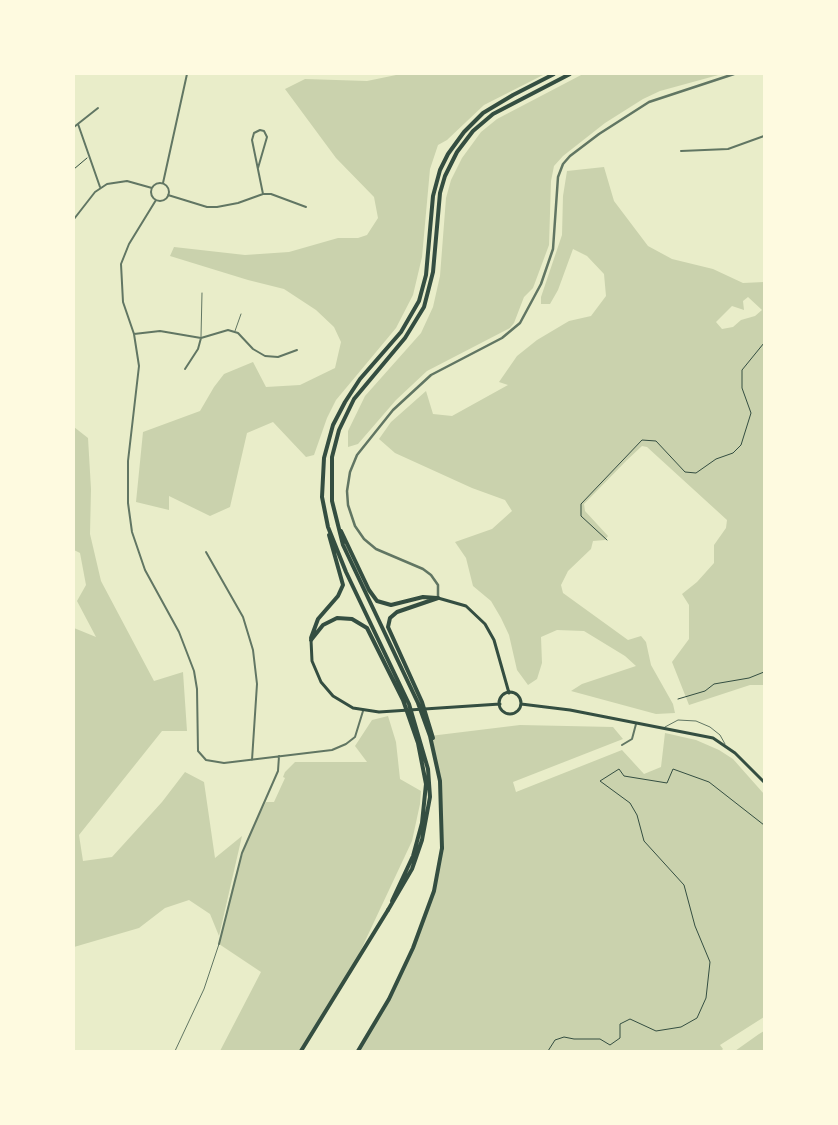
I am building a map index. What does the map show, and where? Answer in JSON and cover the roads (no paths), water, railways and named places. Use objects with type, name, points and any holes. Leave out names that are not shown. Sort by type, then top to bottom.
[{"type":"highway","points":[[311,640],[318,619],[338,596],[343,584],[322,497],[322,478],[330,434],[350,393],[401,332],[419,300],[426,275],[431,204],[444,161],[458,139],[483,113],[512,94],[554,74]]},
{"type":"highway","points":[[436,758],[418,703],[350,560],[336,518],[330,473],[339,430],[354,399],[405,338],[424,307],[432,280],[440,193],[452,160],[473,131],[493,114],[570,74]]},
{"type":"highway","points":[[336,518],[369,590],[378,601],[391,605],[423,597],[438,598]]},
{"type":"highway","points":[[301,1051],[412,869],[422,840],[430,797],[428,769],[409,704],[346,572],[328,526]]},
{"type":"highway","points":[[358,1051],[389,999],[416,940],[434,891],[442,848],[442,815],[432,730],[388,627],[390,618],[397,612],[438,598]]},
{"type":"highway","points":[[311,640],[323,625],[337,618],[352,619],[367,628],[403,700],[418,743],[426,784],[422,823],[413,856],[388,910]]},
{"type":"main road","points":[[438,598],[461,604],[482,620],[494,640],[509,693]]},
{"type":"main road","points":[[311,640],[312,661],[321,682],[339,700],[363,711],[400,711],[500,704]]},
{"type":"main road","points":[[509,693],[516,694],[521,704],[518,710],[512,714],[505,713],[500,704],[503,696],[509,693]]},
{"type":"main road","points":[[521,704],[637,722],[705,736],[725,744],[764,782]]},
{"type":"street","points":[[163,183],[187,74]]},
{"type":"street","points":[[438,598],[438,585],[431,575],[423,569],[376,549],[364,539],[355,526],[349,511],[347,491],[350,472],[357,455],[393,410],[427,378],[445,366],[502,338],[520,323],[541,284],[553,249],[556,232],[556,186],[560,169],[567,160],[599,134],[649,102],[734,74]]},
{"type":"street","points":[[74,127],[98,108]]},
{"type":"street","points":[[78,124],[100,187]]},
{"type":"street","points":[[258,168],[267,137],[264,131],[260,130],[256,131],[252,137],[263,194]]},
{"type":"street","points":[[681,151],[728,149],[764,136]]},
{"type":"street","points":[[74,219],[100,187],[127,181],[152,188]]},
{"type":"street","points":[[163,183],[168,187],[168,195],[162,201],[156,200],[152,196],[152,188],[155,184],[163,183]]},
{"type":"street","points":[[168,195],[206,207],[238,203],[263,194],[280,195],[306,207]]},
{"type":"street","points":[[156,200],[129,244],[121,264],[123,302],[134,334],[139,374],[127,490],[130,519],[136,547],[144,570],[179,632],[190,661],[196,689],[196,744],[199,754],[214,763],[332,750],[346,744],[358,731],[363,711]]},
{"type":"street","points":[[134,334],[160,331],[201,338],[224,330],[235,332],[253,349],[265,356],[278,357],[297,350]]},
{"type":"street","points":[[185,369],[198,350],[201,338]]},
{"type":"street","points":[[206,552],[243,617],[253,650],[257,684],[252,760]]},
{"type":"street","points":[[622,745],[632,739],[637,722]]},
{"type":"street","points":[[219,944],[242,853],[278,771],[279,756]]},
{"type":"lane","points":[[201,338],[202,293]]},
{"type":"lane","points":[[235,332],[241,314]]},
{"type":"lane","points":[[665,727],[678,720],[696,721],[710,727],[720,735],[725,744]]},
{"type":"lane","points":[[175,1051],[207,982],[219,944]]}]
